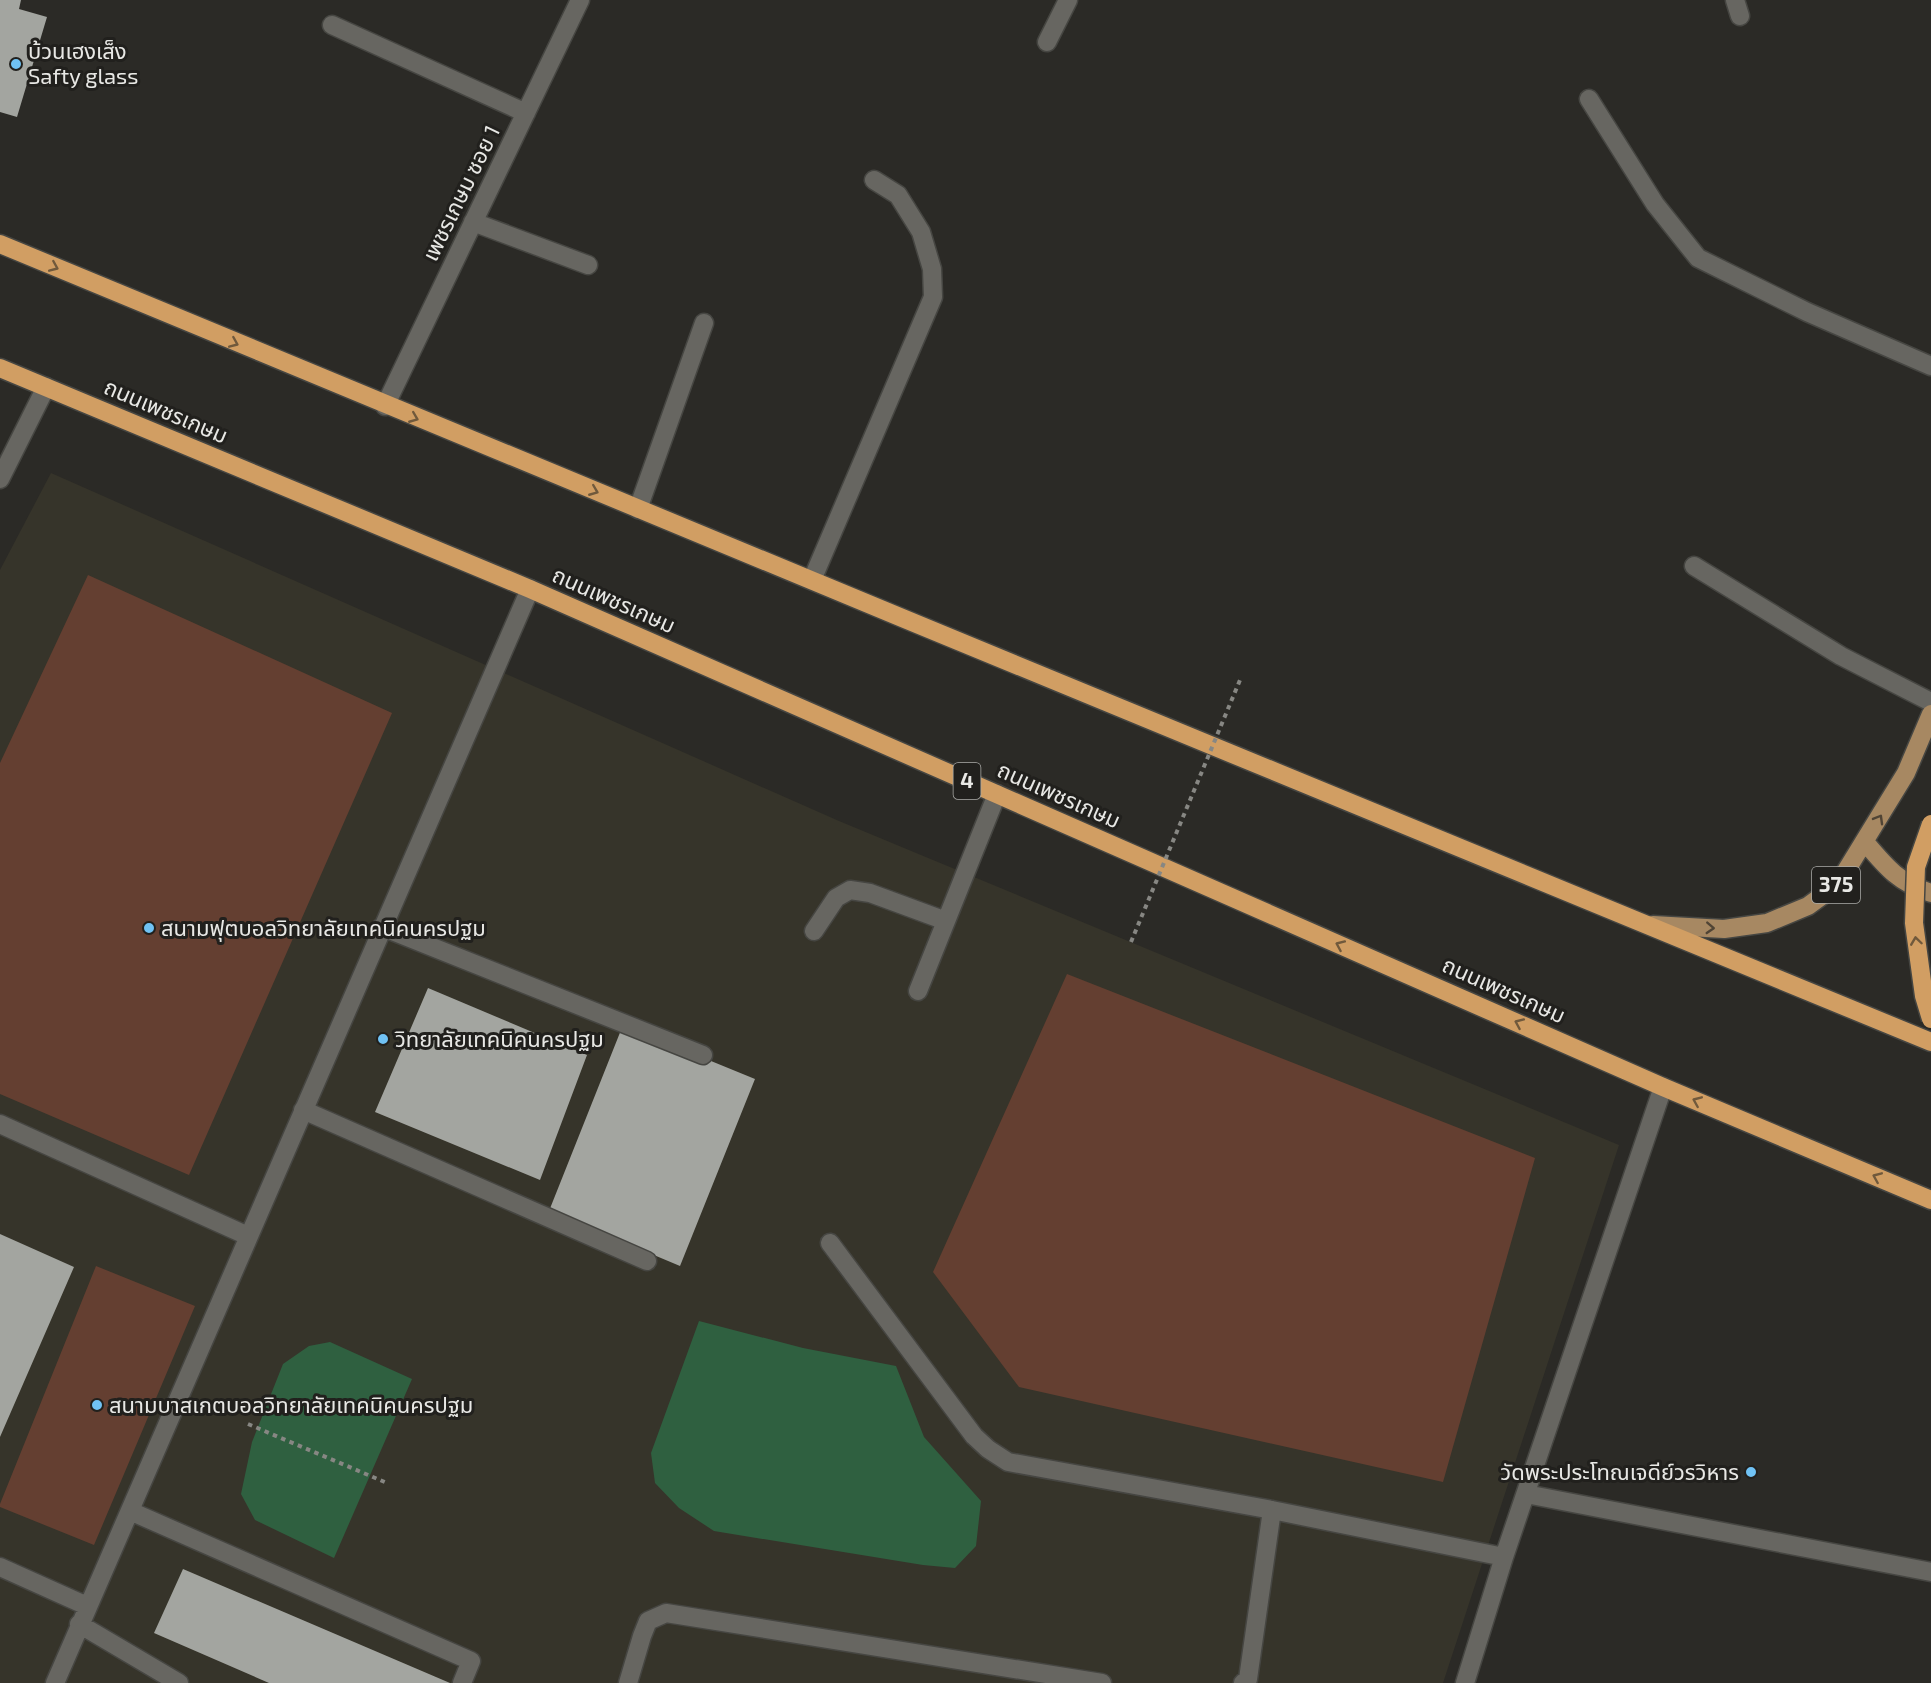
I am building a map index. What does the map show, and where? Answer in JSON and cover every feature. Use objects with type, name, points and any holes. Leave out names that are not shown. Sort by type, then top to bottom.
[{"type":"highway","points":[[0,244],[385,406],[1652,925],[1931,1042]]},
{"type":"highway","name":"ถนนเพชรเกษม","points":[[0,368],[530,589],[1663,1087],[1931,1200]]},
{"type":"highway","points":[[1931,824],[1916,867],[1914,923],[1924,996],[1931,1019]]},
{"type":"main road","name":"375","points":[[1652,925],[1724,929],[1767,923],[1808,906],[1838,884],[1906,772],[1931,714]]},
{"type":"main road","points":[[1865,842],[1886,868],[1899,879],[1931,893]]},
{"type":"street","name":"เพชรเกษม ซอย 1","points":[[385,406],[580,0]]},
{"type":"street","points":[[1047,42],[1068,0]]},
{"type":"street","points":[[332,25],[526,113]]},
{"type":"street","points":[[1588,99],[1654,204],[1698,258],[1807,312],[1931,366]]},
{"type":"street","points":[[812,580],[933,297],[932,269],[921,232],[898,195],[874,180]]},
{"type":"street","points":[[473,222],[588,265]]},
{"type":"street","points":[[638,509],[704,323]]},
{"type":"street","points":[[0,479],[46,387]]},
{"type":"street","points":[[1694,566],[1841,656],[1931,702]]},
{"type":"street","points":[[55,1683],[530,589]]},
{"type":"street","points":[[918,991],[997,794]]},
{"type":"street","points":[[814,931],[836,898],[850,890],[870,893],[946,921]]},
{"type":"street","points":[[382,927],[703,1054]]},
{"type":"street","points":[[1465,1683],[1504,1557],[1663,1087]]},
{"type":"street","points":[[303,1110],[647,1261]]},
{"type":"street","points":[[0,1124],[248,1236]]},
{"type":"street","points":[[830,1243],[974,1436],[988,1449],[1008,1462],[1272,1510],[1504,1557]]},
{"type":"street","points":[[1526,1494],[1931,1572]]},
{"type":"street","points":[[1243,1683],[1248,1679],[1272,1510]]},
{"type":"street","points":[[130,1511],[471,1661],[462,1683]]},
{"type":"street","points":[[0,1567],[87,1606]]},
{"type":"street","points":[[628,1683],[648,1622],[666,1613],[1101,1683]]},
{"type":"street","points":[[79,1624],[179,1683]]},
{"type":"path","points":[[1131,942],[1240,680]]},
{"type":"path","points":[[248,1424],[387,1483]]},
{"type":"shaded area","points":[[51,473],[839,821],[1619,1145],[1443,1683],[0,1683],[0,570]]},
{"type":"shaded area","name":"สนามฟุตบอลวิทยาลัยเทคนิคนครปฐม","points":[[88,575],[392,713],[189,1175],[0,1094],[0,763]]},
{"type":"shaded area","points":[[1067,974],[1535,1158],[1443,1482],[1019,1387],[933,1272]]},
{"type":"shaded area","name":"สนามบาสเกตบอลวิทยาลัยเทคนิคนครปฐม","points":[[96,1266],[195,1306],[94,1545],[0,1507],[0,1504]]},
{"type":"shaded area","points":[[699,1321],[803,1348],[896,1366],[924,1437],[981,1501],[976,1546],[955,1568],[923,1565],[714,1531],[679,1508],[655,1483],[651,1453]]},
{"type":"shaded area","points":[[330,1342],[412,1379],[334,1558],[255,1520],[241,1494],[252,1442],[283,1364],[309,1346]]},
{"type":"building","name":"บ้วนเฮงเส็ง Safty glass","points":[[0,0],[21,0],[19,9],[47,17],[17,117],[0,112]]},
{"type":"building","points":[[428,988],[587,1055],[540,1180],[375,1112]]},
{"type":"building","points":[[623,1025],[755,1079],[680,1266],[549,1211]]},
{"type":"building","points":[[0,1234],[74,1267],[0,1437]]},
{"type":"building","points":[[183,1569],[450,1683],[269,1683],[154,1633]]},
{"type":"place","name":"บ้วนเฮงเส็ง Safty glass","points":[[16,64]]},
{"type":"place","name":"สนามฟุตบอลวิทยาลัยเทคนิคนครปฐม","points":[[149,928]]},
{"type":"place","name":"วิทยาลัยเทคนิคนครปฐม","points":[[383,1039]]},
{"type":"place","name":"สนามบาสเกตบอลวิทยาลัยเทคนิคนครปฐม","points":[[97,1405]]},
{"type":"place","name":"วัดพระประโทณเจดีย์วรวิหาร","points":[[1751,1472]]}]
